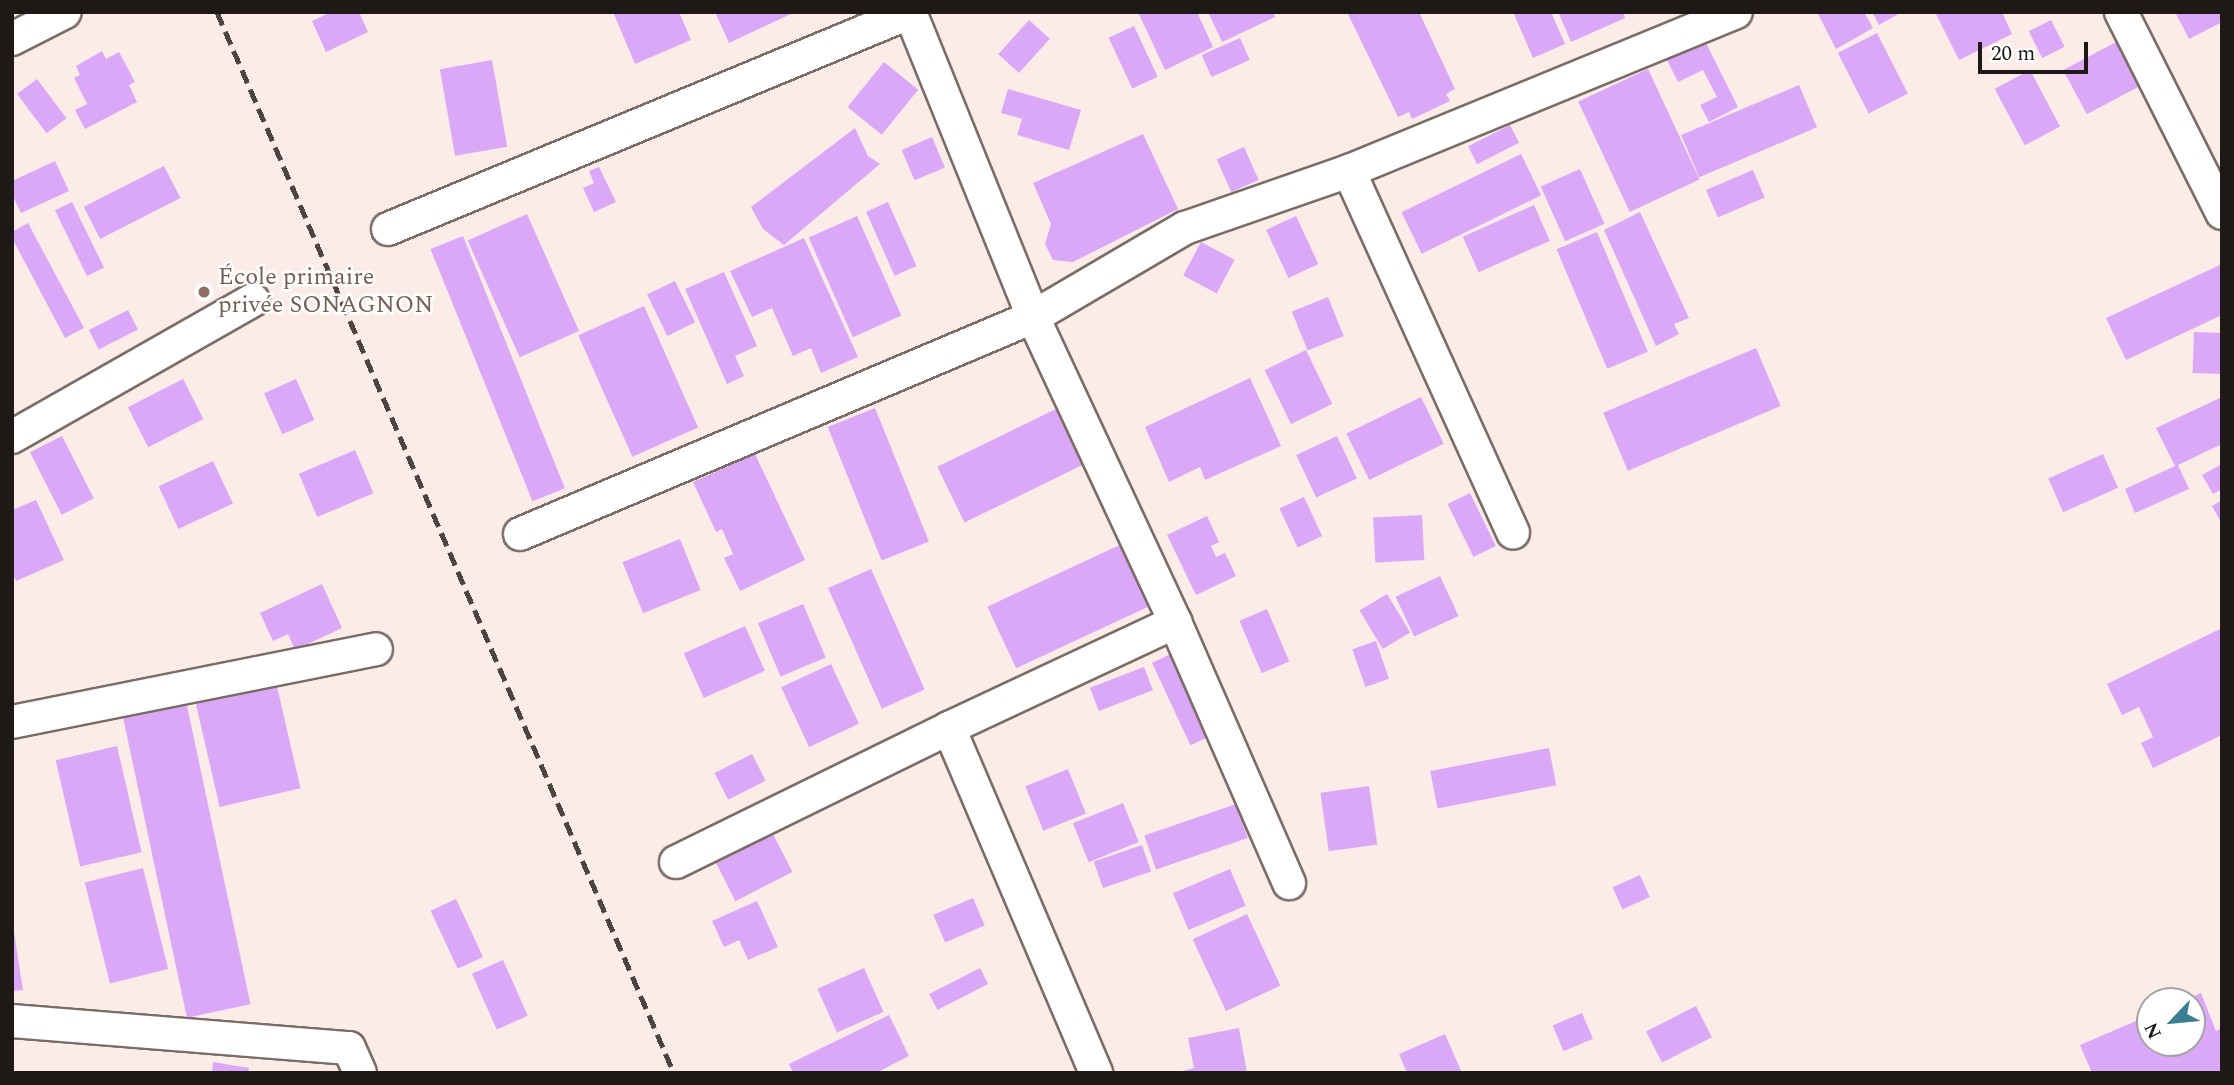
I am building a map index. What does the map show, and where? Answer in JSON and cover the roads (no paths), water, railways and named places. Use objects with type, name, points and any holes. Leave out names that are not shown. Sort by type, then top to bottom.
[{"type":"street","points":[[12,39],[65,12]]},
{"type":"street","points":[[388,229],[910,12],[1033,317],[1175,622],[1290,883]]},
{"type":"street","points":[[520,534],[1033,317],[1185,229],[1349,171],[1736,12]]},
{"type":"street","points":[[2121,12],[2222,214]]},
{"type":"street","points":[[1349,171],[1513,532]]},
{"type":"street","points":[[12,436],[253,300]]},
{"type":"street","points":[[676,862],[949,728],[1175,622]]},
{"type":"street","points":[[12,722],[376,649]]},
{"type":"street","points":[[949,728],[1096,1073]]},
{"type":"street","points":[[12,1021],[349,1048],[360,1073]]},
{"type":"railway","points":[[217,12],[674,1073]]},
{"type":"place","name":"École primaire privée SONAGNON","points":[[204,292]]}]
